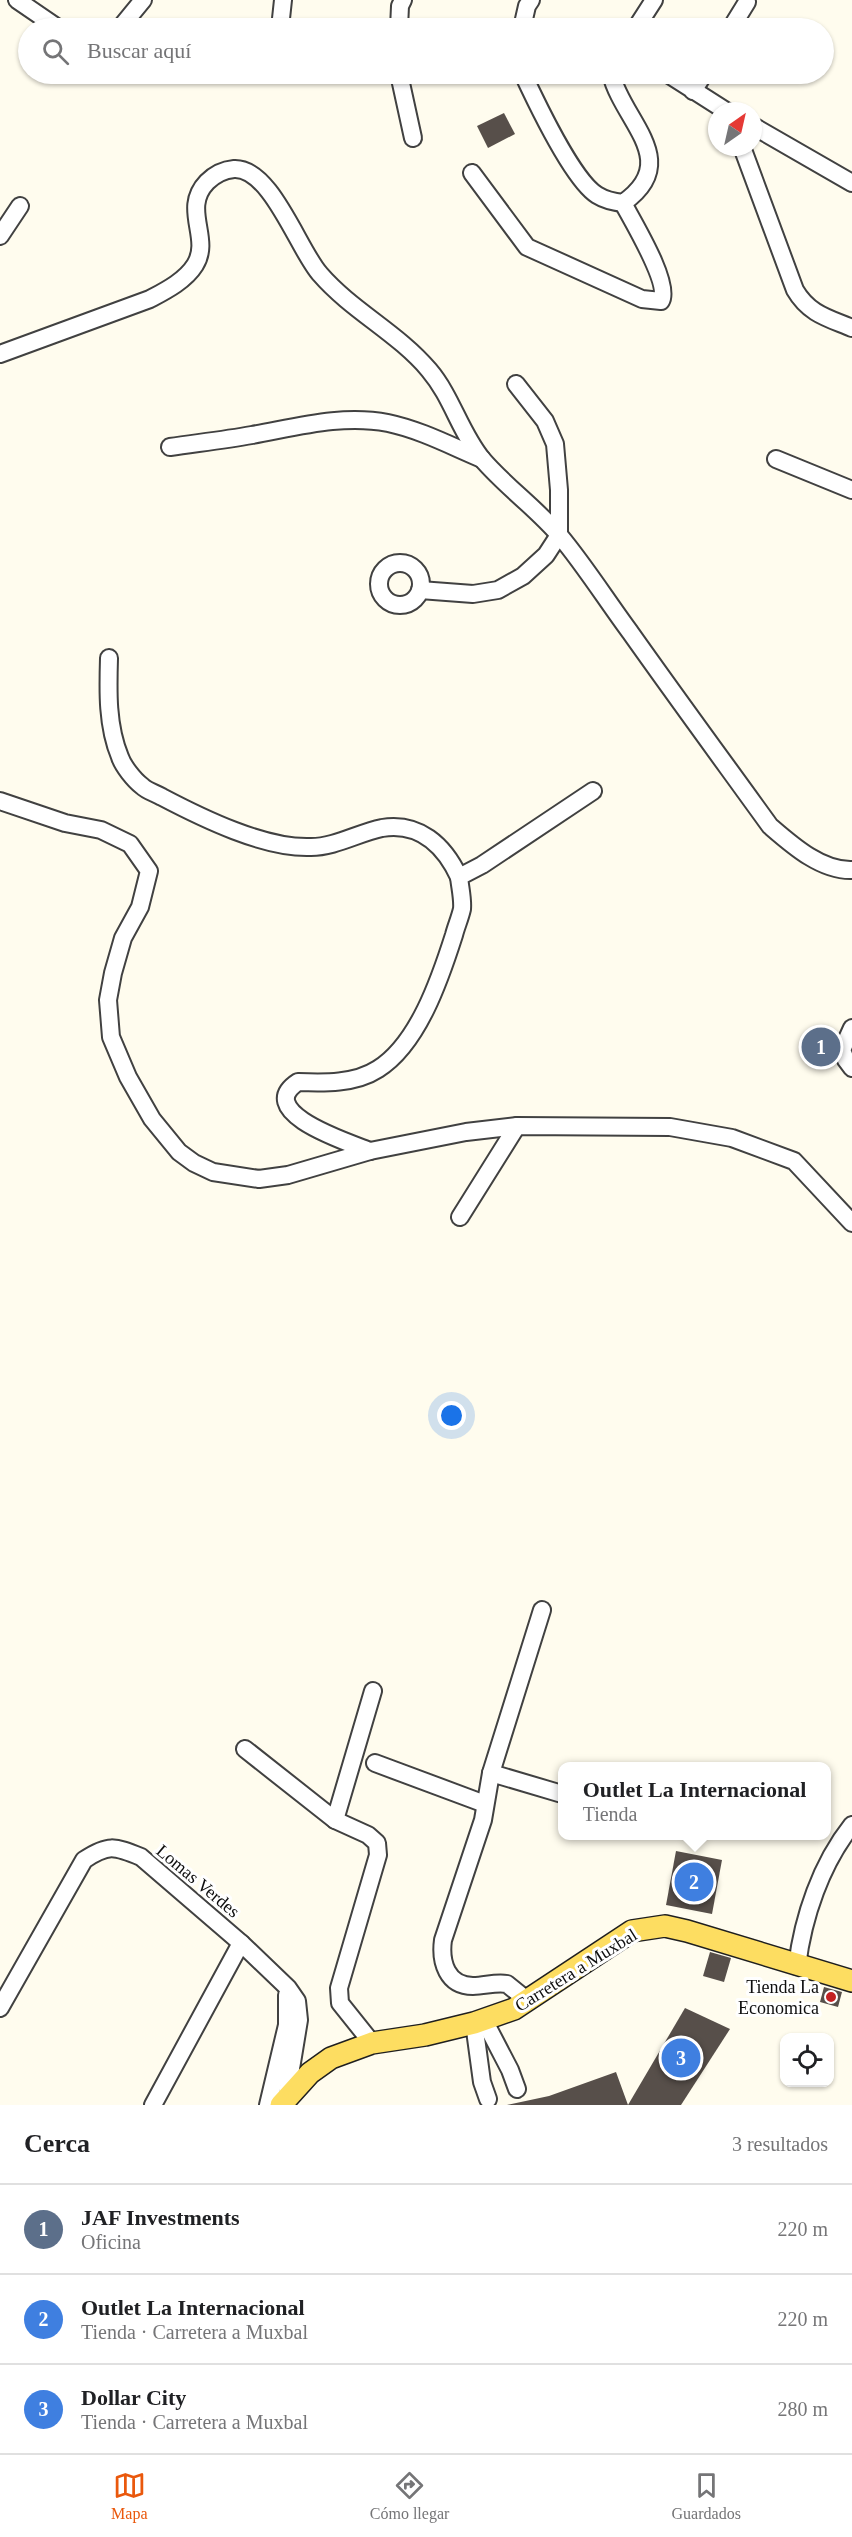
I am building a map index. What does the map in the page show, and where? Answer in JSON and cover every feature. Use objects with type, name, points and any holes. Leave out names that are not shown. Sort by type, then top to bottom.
[{"type":"main road","name":"Carretera a Muxbal","points":[[278,2103],[331,2058],[372,2043],[425,2035],[514,2009],[609,1945],[632,1931],[647,1927],[665,1926],[687,1931],[796,1966],[852,1981]]},
{"type":"street","points":[[17,0],[43,18]]},
{"type":"street","points":[[128,18],[142,0]]},
{"type":"street","points":[[281,18],[283,0]]},
{"type":"street","points":[[399,18],[403,0]]},
{"type":"street","points":[[642,18],[654,0]]},
{"type":"street","points":[[524,18],[528,2]]},
{"type":"street","points":[[737,18],[747,2]]},
{"type":"street","points":[[401,84],[414,138]]},
{"type":"street","points":[[528,84],[573,169],[584,185],[609,201],[623,203],[643,186],[650,174],[651,160],[642,136],[615,84]]},
{"type":"street","points":[[683,84],[711,102]]},
{"type":"street","points":[[693,91],[698,84]]},
{"type":"street","points":[[762,131],[852,183]]},
{"type":"street","points":[[745,156],[795,290],[803,303],[813,311],[852,328]]},
{"type":"street","points":[[0,354],[150,299],[172,287],[194,266],[199,253],[200,242],[195,208],[200,189],[215,174],[237,169],[252,175],[269,192],[317,272],[332,287],[394,335],[428,369],[445,391],[466,438],[483,460],[559,535],[770,826],[799,851],[842,870],[852,870]]},
{"type":"street","points":[[472,173],[527,247],[642,299],[661,301],[662,281],[623,203]]},
{"type":"street","points":[[0,236],[20,206]]},
{"type":"street","points":[[420,590],[473,594],[498,590],[523,576],[546,555],[559,535],[559,489],[555,444],[545,420],[516,384]]},
{"type":"street","points":[[170,447],[249,436],[331,420],[358,420],[387,423],[420,431],[483,460]]},
{"type":"street","points":[[776,459],[852,490]]},
{"type":"street","points":[[109,658],[108,696],[112,729],[120,759],[142,786],[179,806],[230,827],[291,846],[313,848],[381,828],[400,827],[421,831],[437,843],[451,859],[459,877],[462,909],[447,957],[414,1030],[398,1053],[378,1069],[361,1077],[320,1083],[298,1082],[291,1086],[285,1098],[287,1106],[305,1123],[370,1151]]},
{"type":"street","points":[[459,877],[482,865],[592,791]]},
{"type":"street","points":[[0,801],[65,823],[100,830],[130,844],[149,871],[140,907],[123,938],[113,973],[108,1000],[111,1037],[128,1077],[152,1119],[179,1152],[194,1163],[213,1172],[259,1179],[288,1175],[370,1151],[466,1132],[517,1126],[670,1126],[732,1138],[794,1161],[837,1204],[852,1223]]},
{"type":"street","points":[[852,1028],[842,1050],[852,1068]]},
{"type":"street","points":[[460,1217],[517,1126]]},
{"type":"street","points":[[528,2001],[507,1984],[465,1986],[448,1975],[442,1965],[443,1940],[483,1820],[491,1773],[542,1610]]},
{"type":"street","points":[[334,1820],[374,1691]]},
{"type":"street","points":[[244,1749],[334,1820],[371,1837],[378,1848],[339,1988],[340,2002],[372,2043]]},
{"type":"street","points":[[375,1763],[485,1804]]},
{"type":"street","points":[[491,1773],[558,1793]]},
{"type":"street","points":[[796,1966],[801,1932],[818,1886],[852,1825]]},
{"type":"street","name":"Lomas Verdes","points":[[0,2008],[84,1860],[102,1848],[122,1849],[141,1857],[242,1944],[288,1988],[297,2001],[299,2020],[278,2103]]},
{"type":"street","name":"Lomas Verdes","points":[[153,2105],[242,1944]]},
{"type":"street","points":[[479,2021],[510,2070],[517,2089]]},
{"type":"street","points":[[479,2021],[482,2082],[488,2099]]},
{"type":"building","points":[[504,113],[515,134],[488,148],[477,126]]},
{"type":"building","points":[[676,1851],[722,1860],[712,1914],[666,1905]]},
{"type":"building","points":[[710,1952],[731,1958],[724,1982],[703,1976]]},
{"type":"building","name":"Tienda La Economica","points":[[824,1987],[842,1992],[838,2007],[820,2002]]},
{"type":"building","points":[[685,2008],[730,2029],[681,2105],[628,2105]]},
{"type":"building","points":[[616,2072],[628,2105],[507,2105],[549,2096]]},
{"type":"place","name":"JAF Investments","points":[[821,1047]]},
{"type":"place","name":"Outlet La Internacional","points":[[694,1882]]},
{"type":"place","name":"Tienda La Economica","points":[[831,1997]]},
{"type":"place","name":"Dollar City","points":[[681,2058]]}]
